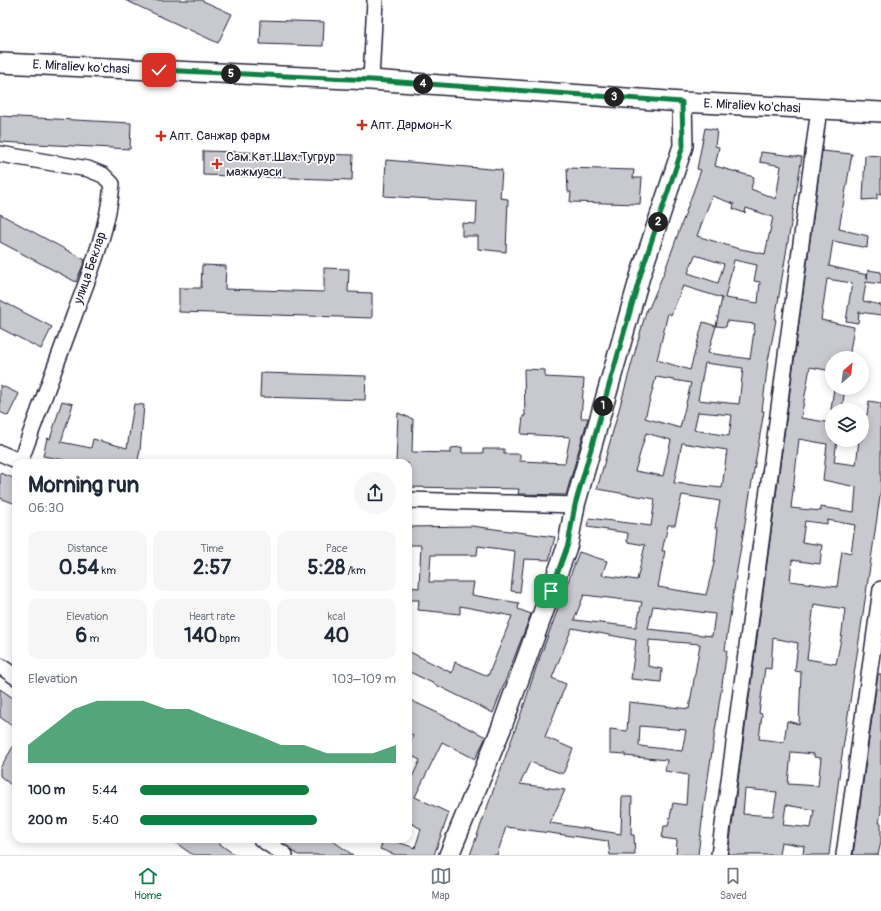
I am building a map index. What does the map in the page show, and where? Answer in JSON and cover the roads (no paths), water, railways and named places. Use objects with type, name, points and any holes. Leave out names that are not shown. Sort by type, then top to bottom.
[{"type":"street","points":[[372,80],[375,0]]},
{"type":"street","name":"E. Miraliev ko'chasi","points":[[0,63],[372,80],[682,102],[881,112]]},
{"type":"street","points":[[449,855],[501,729],[568,544],[575,505],[641,273],[683,146],[682,102]]},
{"type":"street","points":[[719,855],[819,109]]},
{"type":"street","name":"улица Беклар","points":[[0,154],[88,169],[103,175],[112,184],[110,203],[103,232],[23,459]]},
{"type":"street","points":[[0,453],[15,459]]},
{"type":"street","points":[[412,500],[575,505]]},
{"type":"street","points":[[844,855],[881,589]]},
{"type":"street","points":[[0,666],[12,674]]},
{"type":"street","points":[[267,843],[285,855]]},
{"type":"place","name":"Апт. Дармон-К","points":[[362,125]]},
{"type":"place","name":"Апт. Санжар фарм","points":[[161,136]]},
{"type":"place","name":"Сам.Кат.Шах.Тугрур мажмуаси","points":[[217,164]]}]
